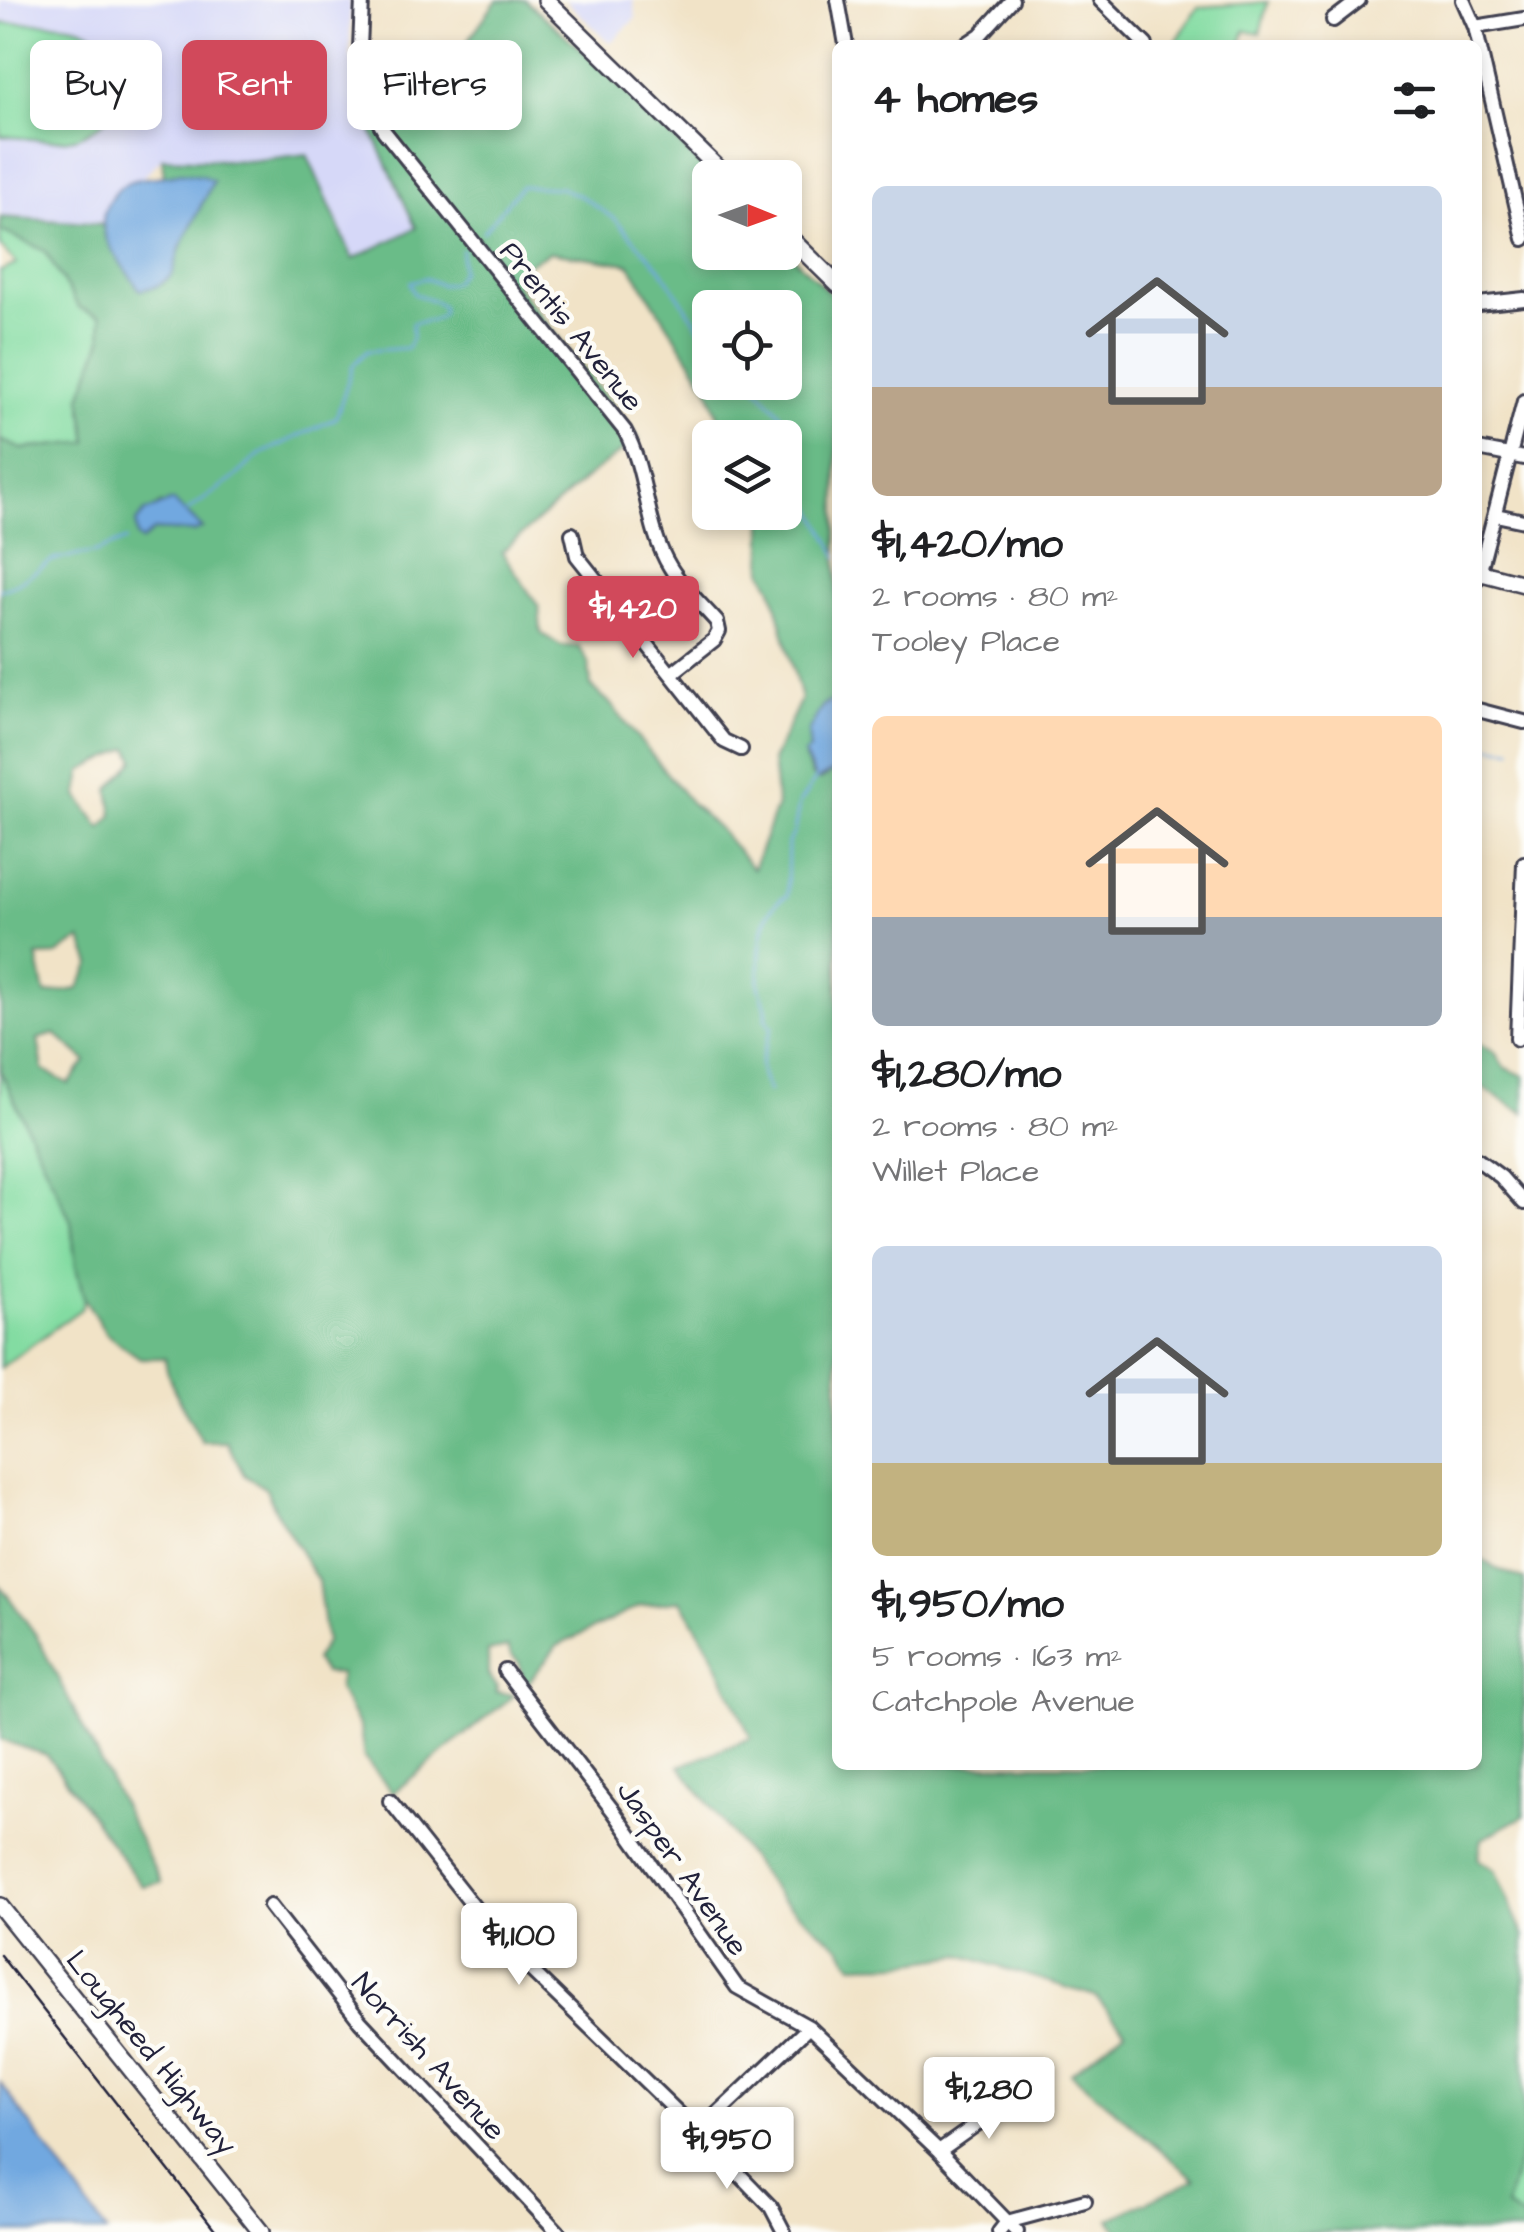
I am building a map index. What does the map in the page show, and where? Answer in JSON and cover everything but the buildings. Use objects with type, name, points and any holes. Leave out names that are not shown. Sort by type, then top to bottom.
[{"type":"main road","points":[[546,0],[710,160]]},
{"type":"main road","points":[[802,250],[832,279]]},
{"type":"main road","points":[[1482,575],[1524,584]]},
{"type":"main road","name":"Lougheed Highway","points":[[0,1906],[260,2232]]},
{"type":"street","name":"Prentis Avenue","points":[[362,0],[360,48],[368,103],[421,180],[625,431],[634,448],[670,568],[717,622],[720,631],[714,640],[671,674]]},
{"type":"street","points":[[838,0],[845,40]]},
{"type":"street","points":[[984,40],[1012,0]]},
{"type":"street","points":[[1100,0],[1141,40]]},
{"type":"street","points":[[1333,20],[1360,0]]},
{"type":"street","points":[[1462,0],[1478,40]]},
{"type":"street","points":[[1475,27],[1524,19]]},
{"type":"street","points":[[1482,57],[1524,239]]},
{"type":"street","points":[[1482,304],[1524,299]]},
{"type":"street","points":[[1482,561],[1517,457],[1524,401]]},
{"type":"street","points":[[1482,449],[1517,457]]},
{"type":"street","points":[[1496,515],[1524,521]]},
{"type":"street","points":[[572,534],[578,556],[724,741],[741,749]]},
{"type":"street","points":[[1482,711],[1524,722]]},
{"type":"street","points":[[1518,1039],[1524,863]]},
{"type":"street","points":[[1482,1163],[1524,1203]]},
{"type":"street","name":"Jasper Avenue","points":[[505,1672],[614,1812],[737,1987],[809,2026],[939,2151],[1008,2229]]},
{"type":"street","points":[[390,1801],[500,1940],[698,2132],[771,2208],[784,2232]]},
{"type":"street","name":"Norrish Avenue","points":[[270,1906],[360,2021],[558,2232]]},
{"type":"street","points":[[698,2132],[809,2026]]},
{"type":"street","points":[[939,2151],[1015,2098]]},
{"type":"street","points":[[1008,2229],[1085,2201]]},
{"type":"shaded area","points":[[0,0],[350,0],[347,130],[371,130],[416,228],[353,259],[306,154],[250,161],[162,158],[142,178],[124,184],[105,208],[102,224],[0,217]]},
{"type":"shaded area","points":[[565,0],[633,0],[636,18],[610,43]]},
{"type":"green space","points":[[497,0],[525,0],[606,71],[696,160],[692,160],[692,270],[802,270],[802,266],[832,295],[832,702],[818,717],[805,759],[812,776],[820,780],[832,773],[832,1770],[1482,1770],[1482,1559],[1524,1579],[1524,1816],[1482,1839],[1478,1859],[1495,1870],[1524,1936],[1524,2140],[1506,2207],[1524,2220],[1524,2232],[1118,2232],[1110,2219],[1195,2179],[1071,2073],[1125,2030],[1095,1996],[961,1955],[898,1964],[853,1965],[840,1947],[780,1898],[680,1766],[751,1738],[713,1655],[681,1600],[640,1606],[557,1646],[525,1687],[519,1662],[508,1647],[488,1651],[488,1675],[497,1686],[496,1692],[514,1695],[393,1793],[364,1758],[360,1728],[338,1689],[340,1674],[324,1673],[315,1660],[326,1642],[318,1581],[266,1489],[244,1475],[227,1442],[202,1442],[174,1390],[165,1358],[140,1358],[106,1334],[84,1298],[71,1221],[1,1072],[0,440],[22,449],[88,442],[81,397],[102,339],[101,316],[79,308],[45,251],[0,230],[0,217],[102,224],[105,236],[140,290],[163,283],[213,181],[180,173],[164,179],[162,158],[250,161],[307,154],[353,259],[416,228],[371,130],[522,130],[522,40],[468,40]],"holes":[[[550,252],[629,264],[692,362],[692,290],[802,290],[802,400],[713,400],[719,420],[802,420],[802,530],[763,530],[763,572],[772,588],[801,699],[772,761],[777,805],[753,869],[690,802],[608,701],[591,687],[589,664],[579,646],[561,646],[541,633],[539,607],[502,552],[592,473],[639,439],[516,284],[526,265]],[[161,504],[202,528],[194,532],[154,530],[143,540],[137,530],[143,515]],[[129,748],[135,760],[109,790],[113,815],[101,828],[78,796],[82,771]],[[81,939],[91,964],[78,989],[45,994],[37,956],[57,955]],[[55,1034],[86,1061],[69,1084],[43,1070],[38,1039]]]},
{"type":"green space","points":[[1268,2],[1260,33],[1245,30],[1242,40],[1177,40],[1198,7]]},
{"type":"green space","points":[[0,23],[66,24],[102,40],[30,40],[30,130],[91,130],[68,139],[0,136]]},
{"type":"green space","points":[[0,230],[45,251],[79,308],[101,316],[102,339],[81,397],[89,442],[21,449],[0,440],[0,271],[17,264],[0,246]]},
{"type":"green space","points":[[1482,1045],[1494,1051],[1504,1067],[1524,1076],[1524,1113],[1482,1087]]},
{"type":"green space","points":[[0,1065],[71,1221],[84,1298],[81,1309],[0,1368]]},
{"type":"green space","points":[[0,1585],[36,1635],[161,1882],[142,1886],[47,1755],[1,1740]]},
{"type":"green space","points":[[1524,2140],[1524,2220],[1506,2207]]},
{"type":"water","points":[[180,173],[213,181],[180,248],[172,276],[155,287],[140,290],[110,247],[105,236],[104,212],[115,193],[127,183]]},
{"type":"water","points":[[173,501],[202,528],[194,532],[154,530],[141,541],[136,523],[145,512]]},
{"type":"water","points":[[832,701],[832,772],[816,780],[804,754],[810,750],[808,732],[823,705]]},
{"type":"water","points":[[0,2082],[107,2232],[0,2232]]},
{"type":"waterway","points":[[483,232],[521,186],[561,188],[615,219],[660,268],[692,316]]},
{"type":"waterway","points":[[186,512],[259,455],[336,418],[353,365],[367,351],[407,348],[412,339],[412,323],[442,315],[443,308],[414,294],[410,282],[425,278],[441,285],[452,283],[461,272],[462,250]]},
{"type":"waterway","points":[[768,400],[780,413],[801,459],[806,495],[832,545]]},
{"type":"waterway","points":[[0,590],[53,560],[96,552],[126,540]]},
{"type":"waterway","points":[[1482,745],[1512,749]]},
{"type":"waterway","points":[[769,1091],[761,1067],[772,1027],[766,1018],[759,985],[762,933],[770,911],[787,896],[788,842],[794,833],[799,804],[817,777]]},
{"type":"railway","points":[[0,1955],[217,2232]]}]
